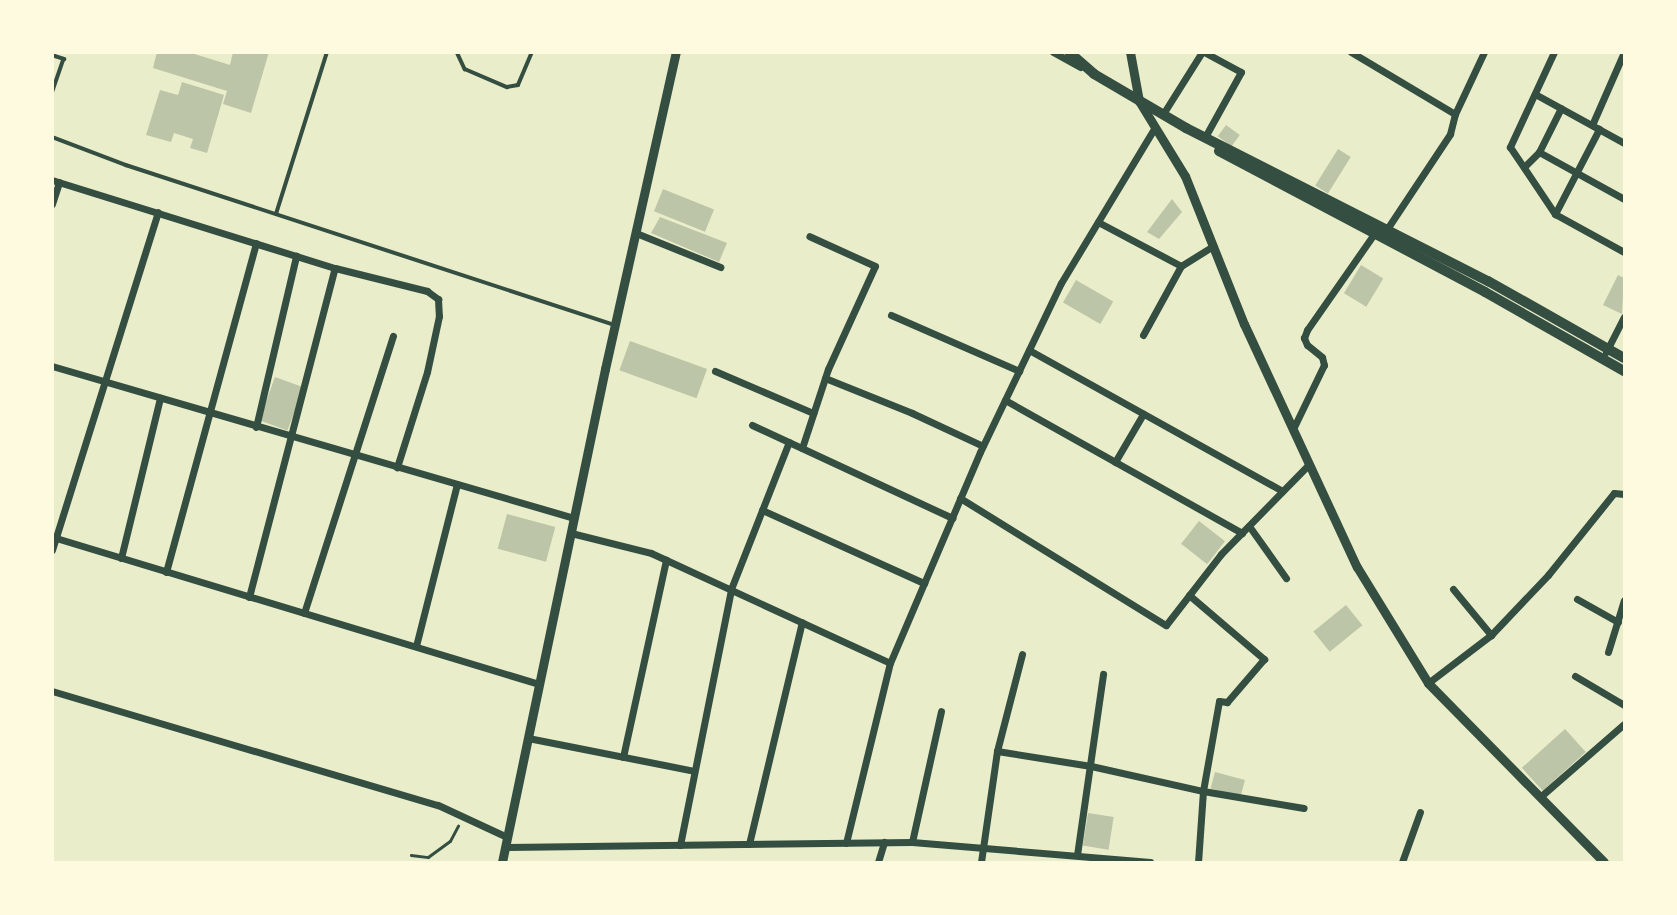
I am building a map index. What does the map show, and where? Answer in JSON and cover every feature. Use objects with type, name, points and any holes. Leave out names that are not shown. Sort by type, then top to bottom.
[{"type":"main road","points":[[1071,55],[1094,74],[1163,114],[1217,150],[1605,354],[1625,358]]},
{"type":"main road","points":[[1185,128],[1387,229],[1605,354],[1625,371]]},
{"type":"street","points":[[502,863],[615,325],[676,52]]},
{"type":"street","points":[[1053,52],[1094,74]]},
{"type":"street","points":[[1130,52],[1139,101],[1185,176],[1244,324],[1357,567],[1428,683],[1604,863]]},
{"type":"street","points":[[1163,114],[1203,52],[1241,72],[1205,137]]},
{"type":"street","points":[[1351,52],[1455,114]]},
{"type":"street","points":[[1387,229],[1450,134],[1455,114],[1483,52]]},
{"type":"street","points":[[1554,52],[1510,147],[1555,214],[1625,252]]},
{"type":"street","points":[[1555,214],[1577,173],[1624,52]]},
{"type":"street","points":[[1535,94],[1625,143]]},
{"type":"street","points":[[1524,167],[1539,152],[1561,108]]},
{"type":"street","points":[[846,843],[890,663],[960,498],[1061,283],[1155,127]]},
{"type":"street","points":[[1539,152],[1625,200]]},
{"type":"street","points":[[52,204],[56,181],[335,268],[427,291],[438,299],[439,316],[427,372],[397,467]]},
{"type":"street","points":[[52,550],[158,212]]},
{"type":"street","points":[[1098,222],[1181,266]]},
{"type":"street","points":[[636,233],[720,267]]},
{"type":"street","points":[[1293,429],[1324,365],[1322,357],[1307,345],[1304,338],[1307,330],[1374,234]]},
{"type":"street","points":[[802,448],[825,378],[875,266],[809,236]]},
{"type":"street","points":[[166,572],[256,243]]},
{"type":"street","points":[[1143,335],[1181,266],[1213,246]]},
{"type":"street","points":[[256,427],[296,256]]},
{"type":"street","points":[[249,597],[293,438],[335,268]]},
{"type":"street","points":[[891,314],[1019,371]]},
{"type":"street","points":[[1605,354],[1625,317]]},
{"type":"street","points":[[304,613],[393,336]]},
{"type":"street","points":[[1029,350],[1282,491]]},
{"type":"street","points":[[52,366],[574,518]]},
{"type":"street","points":[[715,371],[813,413]]},
{"type":"street","points":[[825,378],[912,413],[983,446]]},
{"type":"street","points":[[121,558],[160,398]]},
{"type":"street","points":[[1005,400],[1242,533]]},
{"type":"street","points":[[1115,462],[1143,414]]},
{"type":"street","points":[[752,425],[952,518]]},
{"type":"street","points":[[680,845],[731,589],[789,442]]},
{"type":"street","points":[[960,498],[1166,625],[1242,533],[1309,464]]},
{"type":"street","points":[[416,646],[457,484]]},
{"type":"street","points":[[1428,683],[1491,635],[1548,575],[1614,493],[1625,494]]},
{"type":"street","points":[[762,510],[924,583]]},
{"type":"street","points":[[1249,526],[1286,578]]},
{"type":"street","points":[[571,533],[651,553],[890,663]]},
{"type":"street","points":[[56,538],[539,684]]},
{"type":"street","points":[[623,757],[666,560]]},
{"type":"street","points":[[1454,589],[1491,635]]},
{"type":"street","points":[[1189,595],[1264,659],[1227,702],[1219,701],[1203,791],[1198,863]]},
{"type":"street","points":[[1577,599],[1618,622]]},
{"type":"street","points":[[1608,652],[1625,600]]},
{"type":"street","points":[[749,844],[802,622]]},
{"type":"street","points":[[981,863],[997,751],[1022,654]]},
{"type":"street","points":[[1077,855],[1103,674]]},
{"type":"street","points":[[1574,676],[1625,705]]},
{"type":"street","points":[[52,691],[438,806],[506,842],[680,845],[912,842],[1150,863]]},
{"type":"street","points":[[912,842],[941,711]]},
{"type":"street","points":[[1539,796],[1625,724]]},
{"type":"street","points":[[528,738],[694,771]]},
{"type":"street","points":[[997,751],[1091,766],[1203,791],[1304,808]]},
{"type":"street","points":[[1402,863],[1420,812]]},
{"type":"street","points":[[878,863],[884,842]]},
{"type":"lane","points":[[276,214],[327,52]]},
{"type":"lane","points":[[457,52],[465,69],[507,87],[517,85],[532,52]]},
{"type":"lane","points":[[52,55],[65,59],[52,94]]},
{"type":"lane","points":[[52,137],[615,325]]},
{"type":"path","points":[[411,855],[428,857],[450,841],[463,817]]},
{"type":"building","points":[[157,52],[188,52],[230,65],[233,52],[269,52],[251,113],[223,104],[227,91],[153,68]]},
{"type":"building","points":[[182,82],[224,95],[207,153],[190,148],[193,139],[174,133],[171,142],[146,135],[160,90],[178,95]]},
{"type":"building","points":[[1226,125],[1240,135],[1232,146],[1218,136]]},
{"type":"building","points":[[1338,149],[1351,157],[1328,193],[1315,185]]},
{"type":"building","points":[[663,189],[714,210],[705,232],[654,211]]},
{"type":"building","points":[[1172,199],[1182,212],[1159,239],[1147,232]]},
{"type":"building","points":[[660,217],[727,243],[719,262],[651,233]]},
{"type":"building","points":[[1361,265],[1383,278],[1366,307],[1344,293]]},
{"type":"building","points":[[1618,275],[1624,278],[1622,314],[1603,305]]},
{"type":"building","points":[[1076,280],[1113,302],[1100,324],[1063,303]]},
{"type":"building","points":[[630,341],[707,369],[696,398],[619,370]]},
{"type":"building","points":[[275,377],[303,387],[287,430],[259,420]]},
{"type":"building","points":[[507,514],[555,527],[546,562],[498,549]]},
{"type":"building","points":[[1199,521],[1225,541],[1207,564],[1181,544]]},
{"type":"building","points":[[1346,605],[1362,625],[1330,652],[1313,631]]},
{"type":"building","points":[[1565,729],[1586,752],[1543,791],[1522,768]]},
{"type":"building","points":[[1215,772],[1245,780],[1241,796],[1211,788]]},
{"type":"building","points":[[1088,813],[1114,817],[1109,850],[1083,846]]}]
